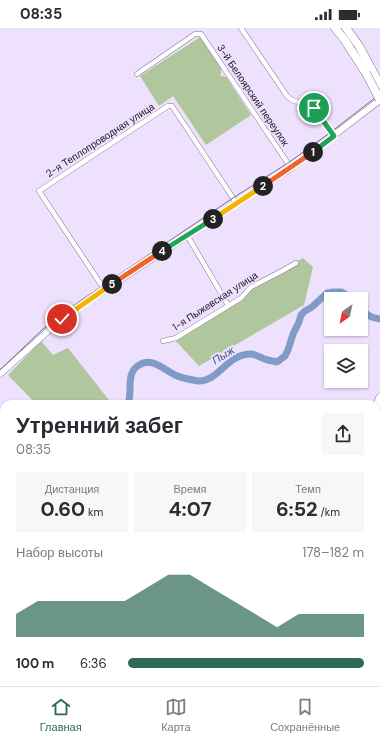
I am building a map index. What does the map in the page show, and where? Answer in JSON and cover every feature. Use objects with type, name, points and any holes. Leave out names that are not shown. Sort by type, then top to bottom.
[{"type":"highway","points":[[335,28],[380,85]]},
{"type":"highway","points":[[346,28],[359,46],[380,100]]},
{"type":"street","points":[[241,28],[287,96],[293,102],[307,104],[314,108],[334,136]]},
{"type":"street","name":"3-й Белоярский переулок","points":[[137,74],[195,34],[199,33],[202,35],[291,168]]},
{"type":"street","points":[[0,374],[66,315],[291,168],[380,100]]},
{"type":"street","name":"2-я Теплопроводная улица","points":[[104,290],[39,191],[168,106],[172,106],[237,204]]},
{"type":"street","points":[[187,235],[228,305]]},
{"type":"street","name":"1-я Пыжевская улица","points":[[163,341],[176,338],[241,298],[250,288],[296,263]]},
{"type":"green space","points":[[200,37],[221,68],[221,74],[219,75],[226,77],[251,115],[206,145],[173,96],[159,106],[140,76]]},
{"type":"green space","points":[[303,258],[313,267],[304,305],[199,366],[173,338]]},
{"type":"green space","points":[[41,341],[53,355],[68,348],[109,400],[32,400],[8,375]]},
{"type":"waterway","name":"Пыж","points":[[129,400],[132,373],[135,368],[144,363],[153,363],[177,376],[198,381],[211,377],[235,358],[243,355],[253,354],[277,362],[285,356],[301,315],[324,296]]},
{"type":"waterway","name":"Пыж","points":[[368,315],[380,319]]},
{"type":"tram line","points":[[0,370],[43,329],[80,301],[233,198],[288,163],[380,94]]},
{"type":"route","points":[[62,319],[187,235],[291,168],[334,136],[314,108]]}]
